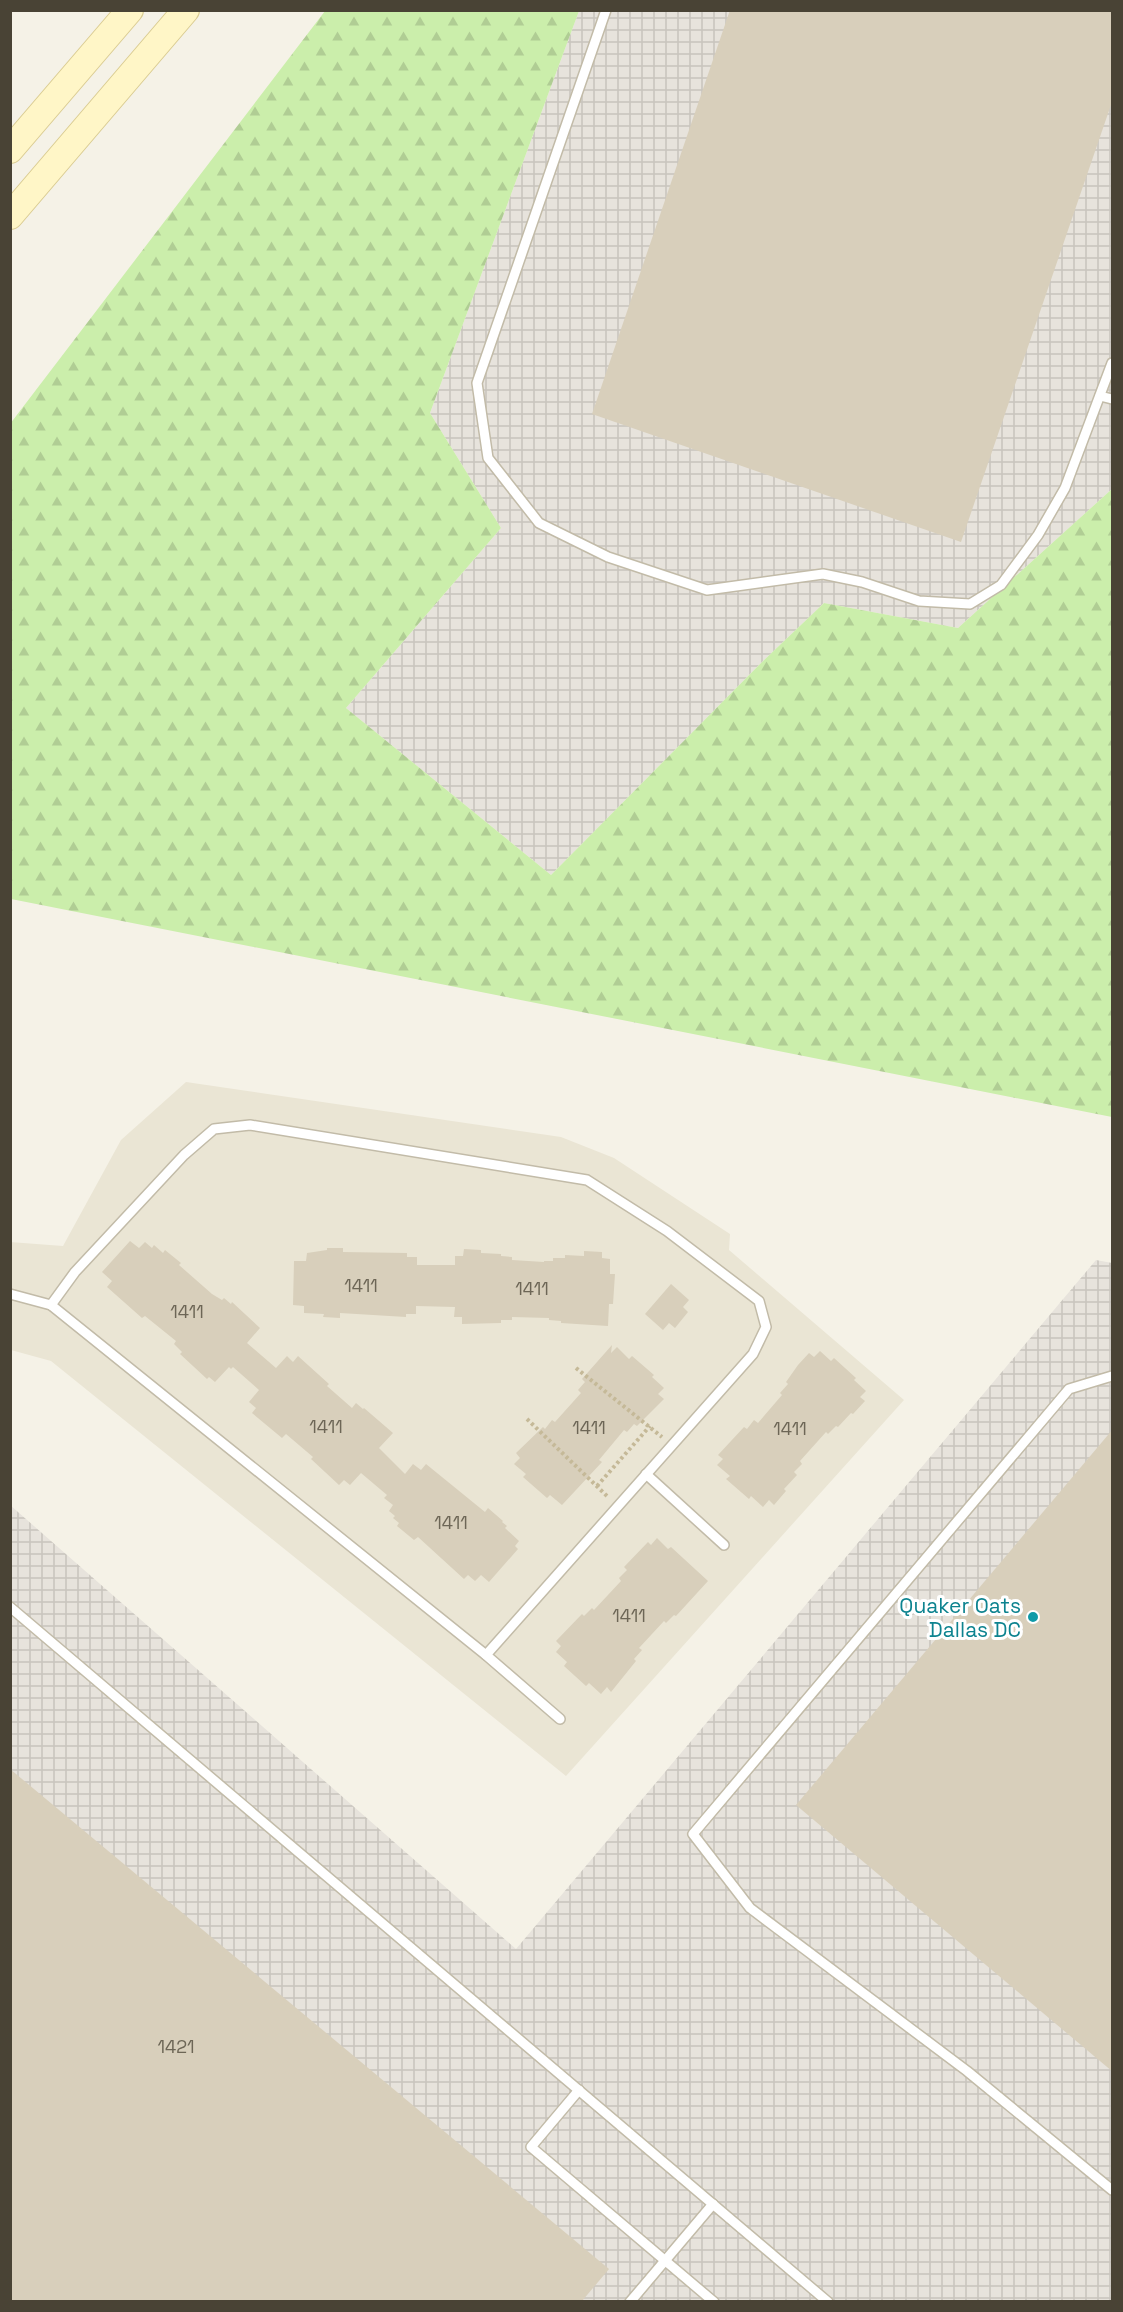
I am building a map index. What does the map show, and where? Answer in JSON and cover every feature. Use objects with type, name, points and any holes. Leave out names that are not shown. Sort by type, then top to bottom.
[{"type":"main road","points":[[10,150],[130,10]]},
{"type":"main road","points":[[10,216],[186,10]]},
{"type":"lane","points":[[606,10],[477,382],[488,458],[538,523],[608,557],[707,591],[823,574],[862,582],[919,601],[970,604],[1001,585],[1038,536],[1065,488],[1113,363]]},
{"type":"lane","points":[[1100,396],[1113,399]]},
{"type":"lane","points":[[51,1305],[91,1256],[184,1155],[214,1129],[250,1125],[587,1180],[667,1231],[759,1301],[766,1327],[753,1354],[486,1655]]},
{"type":"lane","points":[[10,1294],[51,1305],[486,1655],[560,1719]]},
{"type":"lane","points":[[1113,1376],[1069,1389],[693,1834],[750,1908],[967,2071],[1113,2190]]},
{"type":"lane","points":[[646,1474],[724,1545]]},
{"type":"lane","points":[[10,1607],[828,2301]]},
{"type":"lane","points":[[579,2090],[531,2147],[714,2301]]},
{"type":"lane","points":[[630,2301],[713,2204]]},
{"type":"lane","points":[[810,2301],[817,2292]]},
{"type":"path","points":[[576,1368],[672,1444]]},
{"type":"path","points":[[527,1419],[618,1506]]},
{"type":"path","points":[[597,1486],[650,1426]]},
{"type":"shaded area","points":[[579,11],[1112,11],[1112,489],[958,628],[824,603],[760,664],[551,875],[346,708],[501,528],[430,413]]},
{"type":"shaded area","points":[[186,1082],[561,1137],[614,1158],[730,1234],[729,1250],[904,1400],[566,1776],[51,1361],[11,1350],[10,1242],[63,1246],[121,1140]]},
{"type":"shaded area","points":[[1096,1260],[1112,1263],[1112,2301],[11,2301],[10,1505],[516,1949]]},
{"type":"green space","points":[[325,11],[579,11],[430,413],[501,528],[346,708],[551,875],[760,664],[824,603],[958,628],[1112,489],[1112,1117],[11,899],[10,424]]},
{"type":"building","points":[[730,10],[1113,10],[1113,99],[961,542],[592,414]]},
{"type":"building","points":[[130,1241],[139,1248],[145,1242],[152,1248],[154,1245],[163,1253],[165,1250],[212,1294],[222,1300],[224,1298],[231,1304],[232,1302],[260,1328],[247,1343],[276,1368],[287,1356],[293,1362],[298,1356],[352,1408],[356,1403],[393,1433],[379,1448],[405,1474],[413,1464],[421,1470],[426,1464],[485,1512],[488,1508],[503,1521],[507,1526],[505,1528],[519,1541],[515,1546],[518,1549],[489,1582],[481,1575],[475,1581],[468,1575],[464,1579],[418,1537],[414,1540],[397,1526],[399,1523],[389,1511],[393,1505],[384,1498],[387,1495],[361,1473],[350,1485],[344,1480],[339,1485],[311,1459],[313,1457],[286,1434],[282,1438],[252,1413],[256,1408],[249,1402],[259,1390],[233,1367],[231,1369],[229,1367],[215,1382],[209,1377],[207,1379],[180,1354],[182,1352],[174,1344],[176,1341],[145,1316],[142,1318],[107,1287],[112,1281],[102,1272]]},
{"type":"building","points":[[327,1248],[343,1248],[343,1252],[407,1253],[407,1257],[417,1257],[417,1265],[455,1265],[455,1256],[463,1256],[464,1249],[501,1254],[501,1256],[512,1257],[512,1260],[544,1262],[553,1261],[553,1258],[565,1258],[565,1255],[584,1256],[584,1251],[602,1252],[602,1258],[610,1259],[610,1274],[615,1274],[613,1304],[609,1304],[608,1326],[561,1323],[561,1321],[549,1320],[549,1318],[512,1317],[512,1320],[501,1320],[501,1323],[462,1324],[462,1317],[454,1317],[455,1307],[416,1306],[416,1314],[406,1314],[406,1317],[340,1313],[340,1318],[304,1313],[304,1306],[293,1305],[294,1261],[306,1261],[307,1253],[327,1250]]},
{"type":"building","points":[[671,1284],[689,1300],[683,1307],[688,1312],[675,1328],[669,1323],[663,1330],[645,1314]]},
{"type":"building","points":[[612,1345],[611,1353],[617,1347],[629,1359],[632,1356],[654,1375],[652,1377],[664,1388],[658,1394],[664,1399],[637,1426],[634,1424],[627,1432],[624,1430],[599,1460],[602,1462],[562,1505],[550,1495],[547,1498],[523,1477],[526,1474],[514,1464],[520,1458],[516,1453],[543,1427],[545,1429],[552,1420],[555,1422],[581,1393],[578,1390],[585,1382],[582,1379]]},
{"type":"building","points":[[820,1351],[831,1361],[834,1358],[856,1378],[854,1380],[866,1391],[860,1397],[865,1401],[838,1427],[836,1426],[828,1434],[826,1432],[800,1461],[802,1464],[794,1472],[797,1475],[784,1489],[786,1491],[774,1505],[769,1500],[763,1507],[751,1496],[749,1499],[726,1479],[730,1476],[717,1465],[723,1459],[718,1455],[744,1427],[747,1429],[754,1420],[758,1423],[782,1395],[780,1393],[788,1384],[786,1382],[809,1353],[814,1357]]},
{"type":"building","name":"Quaker Oats Dallas DC","points":[[1113,1429],[1113,2072],[796,1805]]},
{"type":"building","points":[[657,1538],[668,1549],[671,1547],[708,1581],[676,1616],[674,1615],[666,1623],[664,1621],[639,1648],[642,1650],[634,1659],[636,1661],[611,1692],[607,1687],[601,1694],[589,1683],[586,1686],[564,1666],[567,1662],[556,1652],[561,1646],[556,1641],[582,1614],[584,1616],[592,1608],[594,1610],[621,1581],[619,1578],[627,1570],[624,1567],[648,1542],[651,1545]]},
{"type":"building","points":[[10,1769],[609,2269],[582,2301],[10,2301]]},
{"type":"place","name":"Quaker Oats Dallas DC","points":[[1033,1617]]}]
